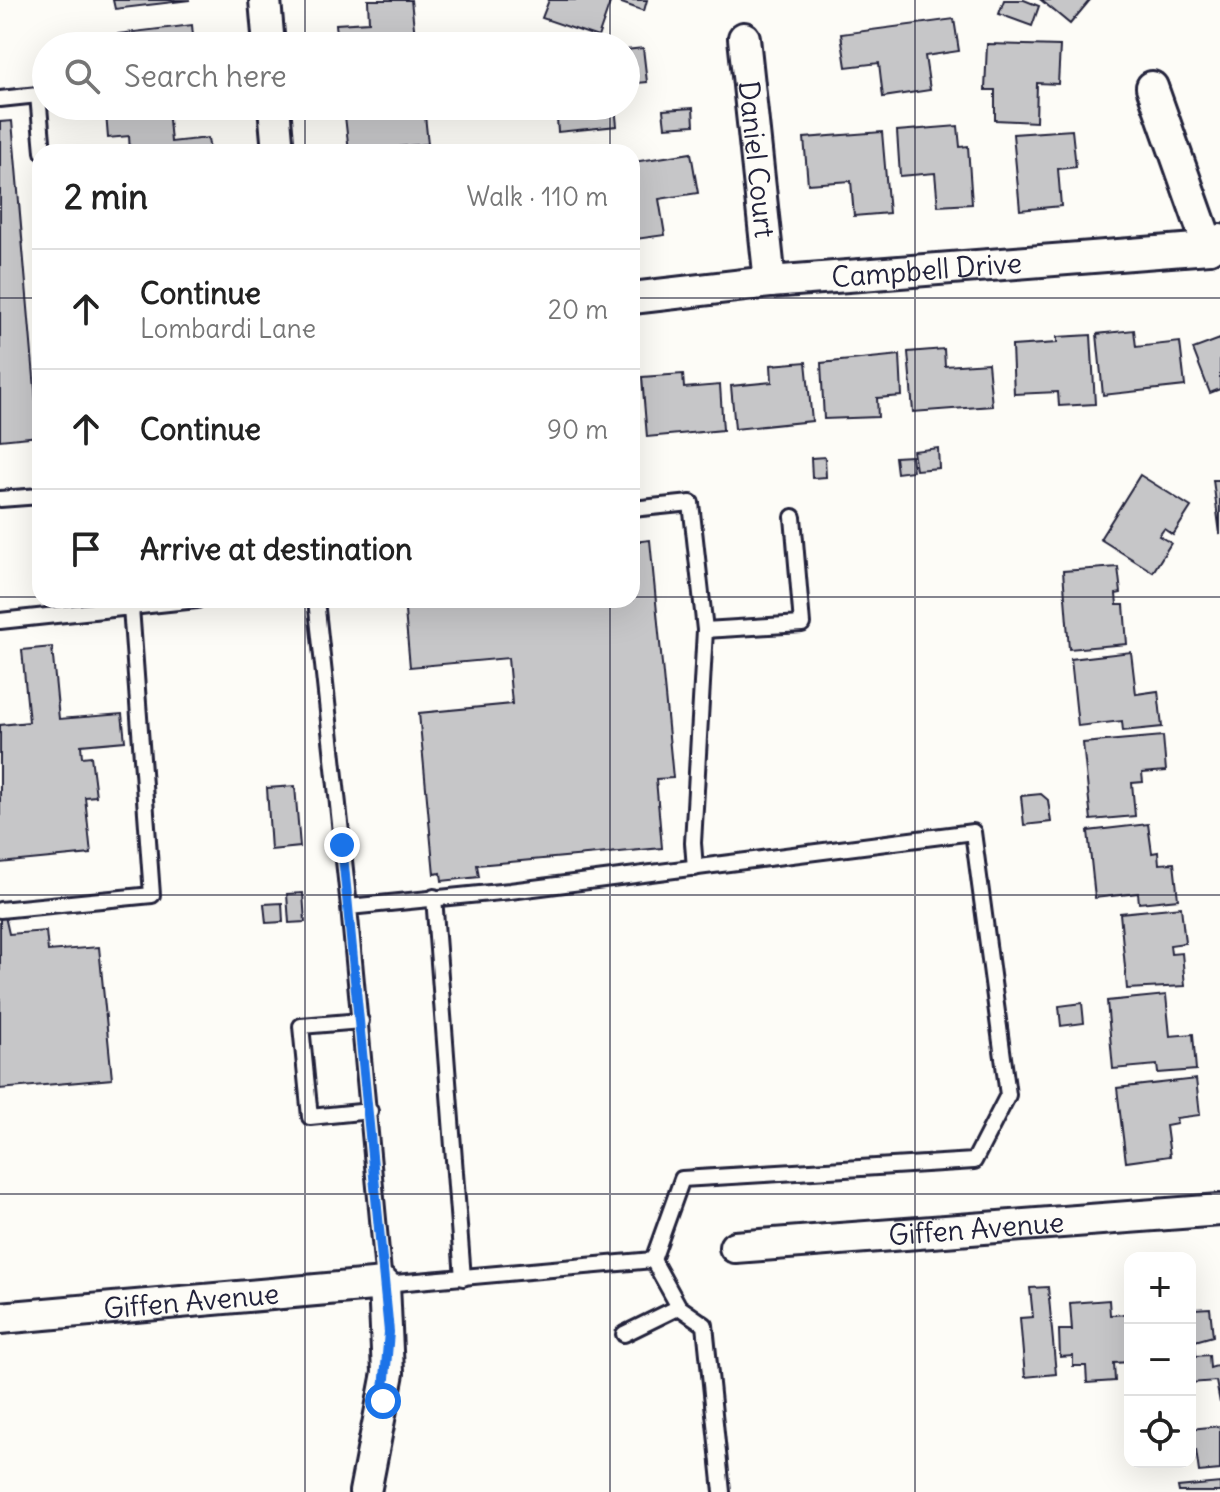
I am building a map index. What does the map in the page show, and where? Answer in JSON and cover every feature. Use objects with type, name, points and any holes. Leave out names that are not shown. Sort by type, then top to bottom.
[{"type":"street","points":[[265,0],[268,32]]},
{"type":"street","name":"Daniel Court","points":[[744,38],[770,282]]},
{"type":"street","points":[[1152,87],[1214,244]]},
{"type":"street","points":[[275,120],[277,144]]},
{"type":"street","name":"Campbell Drive","points":[[640,297],[770,282],[1214,244]]},
{"type":"street","name":"Giffen Avenue","points":[[735,1247],[1220,1210]]},
{"type":"street","points":[[365,1492],[388,1373],[384,1284]]},
{"type":"street","name":"Giffen Avenue","points":[[0,1318],[384,1284]]},
{"type":"lane","points":[[0,99],[32,96]]},
{"type":"lane","points":[[40,120],[42,144]]},
{"type":"lane","points":[[0,499],[32,497]]},
{"type":"lane","points":[[640,508],[691,503],[705,630],[693,843],[695,868]]},
{"type":"lane","points":[[705,630],[802,624],[793,517]]},
{"type":"lane","points":[[0,621],[81,608]]},
{"type":"lane","points":[[0,910],[152,895],[131,608]]},
{"type":"lane","points":[[317,608],[370,1111],[384,1284],[653,1260]]},
{"type":"lane","points":[[349,907],[510,891],[898,844],[973,832],[1008,1095],[974,1161],[682,1179],[653,1260],[679,1307],[705,1325],[722,1492]]},
{"type":"lane","points":[[434,897],[463,1278]]},
{"type":"lane","points":[[361,1021],[301,1026],[310,1117],[370,1111]]},
{"type":"lane","points":[[624,1334],[679,1307]]},
{"type":"building","points":[[113,0],[190,0],[115,9]]},
{"type":"building","points":[[368,0],[411,0],[414,32],[337,32],[336,24],[369,22]]},
{"type":"building","points":[[549,0],[611,0],[600,32],[583,32],[542,18]]},
{"type":"building","points":[[613,0],[647,0],[644,11]]},
{"type":"building","points":[[1004,0],[1024,0],[1039,6],[1032,26],[999,14]]},
{"type":"building","points":[[1041,0],[1090,0],[1070,24]]},
{"type":"building","points":[[954,19],[959,51],[925,56],[930,90],[883,97],[879,63],[846,67],[841,34]]},
{"type":"building","points":[[192,25],[193,32],[134,32]]},
{"type":"building","points":[[987,44],[1060,46],[1058,84],[1037,83],[1036,122],[995,120],[995,90],[985,90]]},
{"type":"building","points":[[640,48],[643,48],[647,82],[640,83]]},
{"type":"building","points":[[693,108],[694,125],[665,127],[663,110]]},
{"type":"building","points":[[107,120],[169,120],[171,142],[208,138],[209,144],[130,144],[129,136],[108,138]]},
{"type":"building","points":[[345,120],[425,120],[428,144],[348,144]]},
{"type":"building","points":[[557,120],[616,120],[617,126],[558,132]]},
{"type":"building","points":[[12,121],[32,354],[32,437],[0,440],[0,122]]},
{"type":"building","points":[[958,126],[960,147],[968,146],[972,204],[938,206],[935,173],[900,176],[897,131]]},
{"type":"building","points":[[1072,130],[1076,167],[1058,169],[1061,206],[1020,210],[1013,134]]},
{"type":"building","points":[[882,132],[889,213],[854,216],[851,181],[808,184],[804,138]]},
{"type":"building","points":[[691,153],[698,193],[659,199],[665,235],[640,238],[640,161]]},
{"type":"building","points":[[1134,330],[1136,347],[1180,342],[1185,386],[1103,395],[1097,334]]},
{"type":"building","points":[[1091,335],[1095,404],[1059,406],[1058,392],[1014,394],[1012,346],[1057,343],[1057,337]]},
{"type":"building","points":[[1220,339],[1220,389],[1210,393],[1193,349]]},
{"type":"building","points":[[944,349],[945,366],[988,363],[992,406],[913,412],[908,352]]},
{"type":"building","points":[[900,355],[902,396],[877,398],[878,417],[824,419],[821,363]]},
{"type":"building","points":[[806,362],[812,421],[735,429],[731,386],[772,382],[771,365]]},
{"type":"building","points":[[683,374],[684,388],[720,385],[723,430],[647,437],[642,377]]},
{"type":"building","points":[[938,448],[939,468],[916,470],[913,451]]},
{"type":"building","points":[[911,456],[913,471],[897,473],[895,457]]},
{"type":"building","points":[[825,457],[826,477],[812,478],[811,458]]},
{"type":"building","points":[[1140,475],[1191,507],[1173,535],[1164,529],[1159,536],[1171,543],[1153,572],[1100,539]]},
{"type":"building","points":[[1213,480],[1220,480],[1220,534]]},
{"type":"building","points":[[650,540],[673,778],[656,779],[662,848],[477,865],[479,877],[442,881],[441,873],[434,874],[419,713],[512,704],[508,658],[410,667],[405,608],[640,608],[640,541]]},
{"type":"building","points":[[1118,567],[1121,593],[1116,594],[1117,605],[1124,605],[1127,644],[1069,649],[1063,571]]},
{"type":"building","points":[[52,647],[59,719],[122,714],[125,741],[81,745],[82,757],[91,756],[96,796],[85,797],[91,854],[0,863],[0,725],[29,722],[22,650]]},
{"type":"building","points":[[1131,652],[1136,694],[1158,691],[1162,727],[1123,731],[1122,721],[1078,726],[1071,659]]},
{"type":"building","points":[[1163,736],[1166,771],[1142,773],[1143,782],[1132,783],[1135,816],[1091,820],[1083,743]]},
{"type":"building","points":[[295,786],[300,847],[271,850],[267,788]]},
{"type":"building","points":[[1041,794],[1048,800],[1051,822],[1024,825],[1021,796]]},
{"type":"building","points":[[1148,824],[1152,853],[1158,852],[1159,864],[1174,863],[1178,899],[1139,903],[1138,893],[1095,898],[1088,831]]},
{"type":"building","points":[[303,893],[305,922],[289,923],[287,894]]},
{"type":"building","points":[[282,903],[283,922],[266,923],[264,904]]},
{"type":"building","points":[[1181,907],[1185,943],[1170,945],[1171,954],[1182,953],[1185,986],[1127,989],[1120,913]]},
{"type":"building","points":[[5,916],[9,934],[46,931],[48,951],[99,947],[112,1079],[0,1089],[0,917]]},
{"type":"building","points":[[1166,995],[1170,1036],[1193,1034],[1196,1070],[1158,1073],[1157,1065],[1113,1069],[1107,1001]]},
{"type":"building","points":[[1082,1003],[1084,1023],[1061,1026],[1059,1006]]},
{"type":"building","points":[[1196,1079],[1200,1115],[1176,1118],[1177,1124],[1166,1126],[1170,1156],[1126,1162],[1117,1088]]},
{"type":"building","points":[[1048,1287],[1056,1374],[1025,1377],[1020,1318],[1033,1317],[1030,1288]]},
{"type":"building","points":[[1109,1300],[1110,1315],[1124,1314],[1124,1362],[1114,1363],[1115,1381],[1087,1383],[1086,1366],[1073,1366],[1073,1356],[1060,1357],[1059,1330],[1072,1330],[1070,1303]]},
{"type":"building","points":[[1210,1308],[1213,1336],[1196,1341],[1196,1309]]},
{"type":"building","points":[[1209,1355],[1210,1368],[1220,1365],[1220,1403],[1216,1381],[1196,1383],[1196,1356]]},
{"type":"building","points":[[1220,1426],[1220,1470],[1199,1472],[1196,1428]]},
{"type":"building","points":[[1220,1483],[1220,1492],[1179,1492],[1178,1487]]},
{"type":"route","points":[[342,845],[389,1332],[388,1373],[383,1401]]}]
